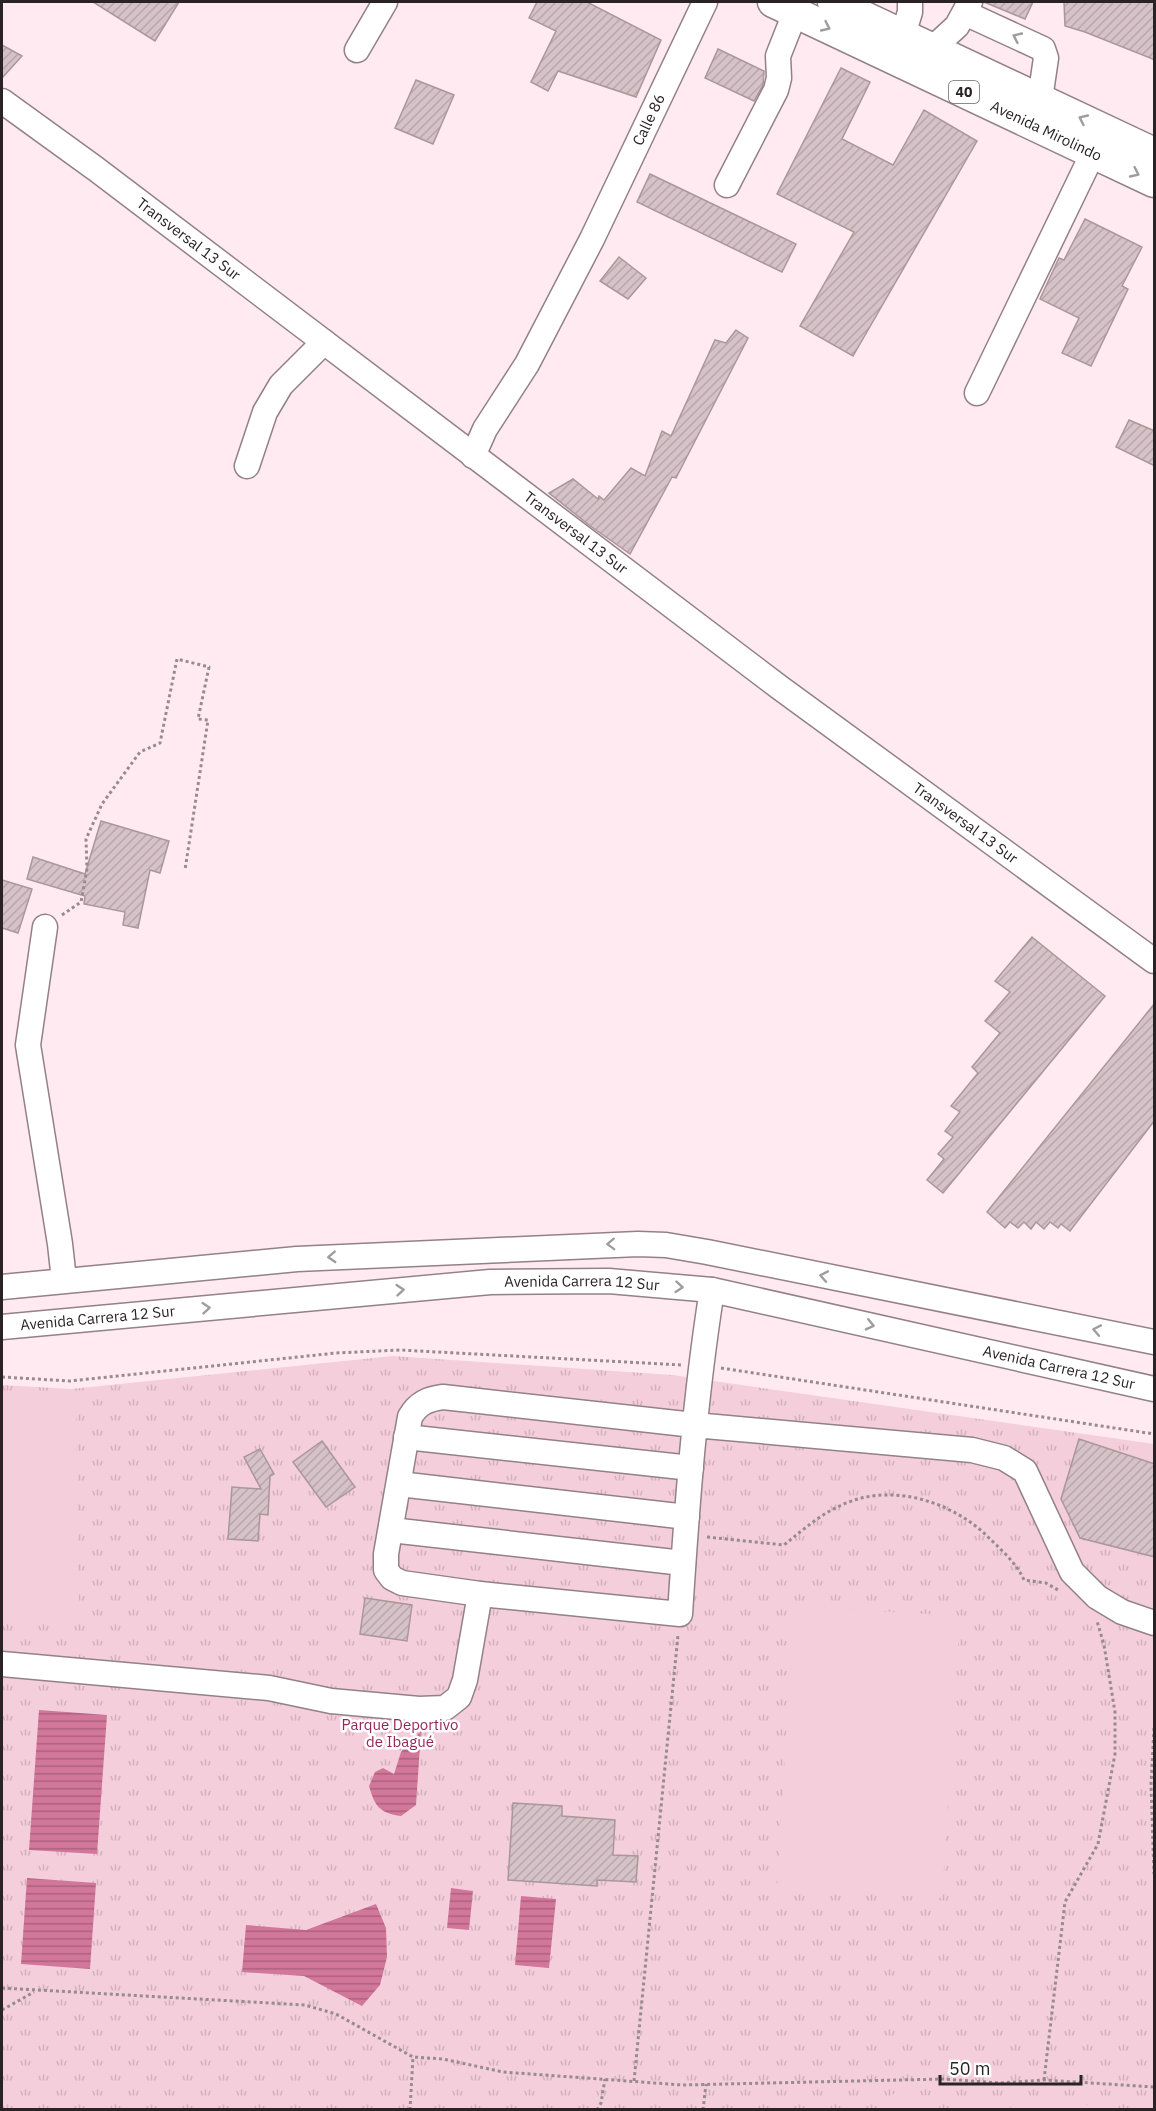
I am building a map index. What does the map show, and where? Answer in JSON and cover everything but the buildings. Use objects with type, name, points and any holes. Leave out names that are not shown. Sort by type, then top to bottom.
[{"type":"main road","name":"Avenida Mirolindo","points":[[833,2],[1155,153]]},
{"type":"main road","name":"Avenida Mirolindo","points":[[784,7],[1155,183]]},
{"type":"street","points":[[357,50],[386,2]]},
{"type":"street","name":"Calle 86","points":[[473,456],[485,429],[527,364],[592,239],[705,2]]},
{"type":"street","points":[[903,35],[910,12],[910,2]]},
{"type":"street","points":[[727,185],[777,90],[778,56],[784,7]]},
{"type":"street","points":[[932,49],[949,35],[968,7],[1043,49],[1046,58],[1040,99]]},
{"type":"street","name":"Transversal 13 Sur","points":[[2,101],[96,169],[779,687],[1155,961]]},
{"type":"street","points":[[976,393],[1093,153]]},
{"type":"street","points":[[248,466],[265,412],[281,384],[324,342]]},
{"type":"street","points":[[45,927],[28,1045],[64,1280]]},
{"type":"street","points":[[2,1287],[297,1258],[647,1244],[707,1252],[1155,1342]]},
{"type":"street","name":"Avenida Carrera 12 Sur","points":[[2,1328],[490,1282],[609,1281],[712,1290],[1155,1389]]},
{"type":"street","points":[[712,1290],[700,1365],[694,1425],[680,1614],[480,1594],[402,1583],[392,1578],[386,1570],[386,1554],[410,1417],[415,1408],[428,1399],[443,1397],[694,1425],[972,1450],[1004,1458],[1025,1471],[1072,1572],[1097,1598],[1122,1612],[1155,1623]]},
{"type":"street","points":[[406,1437],[691,1468]]},
{"type":"street","points":[[399,1485],[687,1517]]},
{"type":"street","points":[[391,1530],[683,1563]]},
{"type":"street","points":[[2,1664],[269,1688],[342,1702],[419,1709],[445,1708],[459,1697],[465,1680],[480,1594]]},
{"type":"path","points":[[45,927],[81,902],[87,869],[86,839],[102,804],[140,752],[160,743],[177,659],[209,667],[198,719],[208,720],[185,870]]},
{"type":"path","points":[[2,1377],[70,1382],[336,1353],[400,1350],[700,1365],[1155,1434]]},
{"type":"path","points":[[707,1537],[784,1545],[816,1519],[850,1501],[887,1494],[920,1498],[953,1511],[979,1528],[1020,1570],[1024,1581],[1046,1583],[1062,1592]]},
{"type":"path","points":[[1044,2080],[1065,1902],[1098,1844],[1115,1754],[1115,1712],[1104,1645],[1095,1615]]},
{"type":"path","points":[[634,2081],[678,1631]]},
{"type":"path","points":[[1155,1728],[1151,1785],[1155,1874]]},
{"type":"path","points":[[2,1988],[305,2005],[336,2014],[413,2057],[443,2059],[503,2072],[682,2085],[943,2079],[1000,2082],[1044,2080],[1155,2087]]},
{"type":"path","points":[[2,2010],[36,1991]]},
{"type":"path","points":[[410,2109],[413,2057]]},
{"type":"path","points":[[597,2109],[601,2103],[605,2079]]},
{"type":"path","points":[[703,2109],[706,2084]]},
{"type":"green space","name":"Parque Deportivo de Ibagué","points":[[393,1356],[672,1375],[1154,1444],[1154,2109],[2,2109],[2,1385],[71,1389]]},
{"type":"green space","points":[[76,1395],[79,1620],[2,1622],[2,1396]]},
{"type":"green space","points":[[794,1606],[960,1616],[942,1898],[777,1888]]},
{"type":"green space","points":[[892,2094],[940,2096],[939,2109],[891,2109]]},
{"type":"green space","points":[[951,2097],[1001,2100],[1001,2109],[950,2109]]},
{"type":"green space","points":[[1011,2100],[1062,2103],[1062,2109],[1011,2109]]},
{"type":"green space","points":[[1068,2104],[1116,2106],[1116,2109],[1068,2109]]},
{"type":"shaded area","points":[[39,1710],[107,1715],[97,1854],[29,1850]]},
{"type":"shaded area","points":[[421,1731],[416,1805],[401,1816],[383,1811],[376,1804],[369,1786],[375,1772],[383,1768],[394,1774],[401,1752]]},
{"type":"shaded area","points":[[27,1878],[96,1883],[90,1969],[21,1964]]},
{"type":"shaded area","points":[[451,1888],[473,1891],[469,1930],[447,1928]]},
{"type":"shaded area","points":[[521,1896],[556,1899],[549,1968],[515,1965]]},
{"type":"shaded area","points":[[376,1904],[386,1928],[387,1957],[380,1985],[362,2006],[304,1976],[242,1972],[246,1925],[306,1930]]}]
